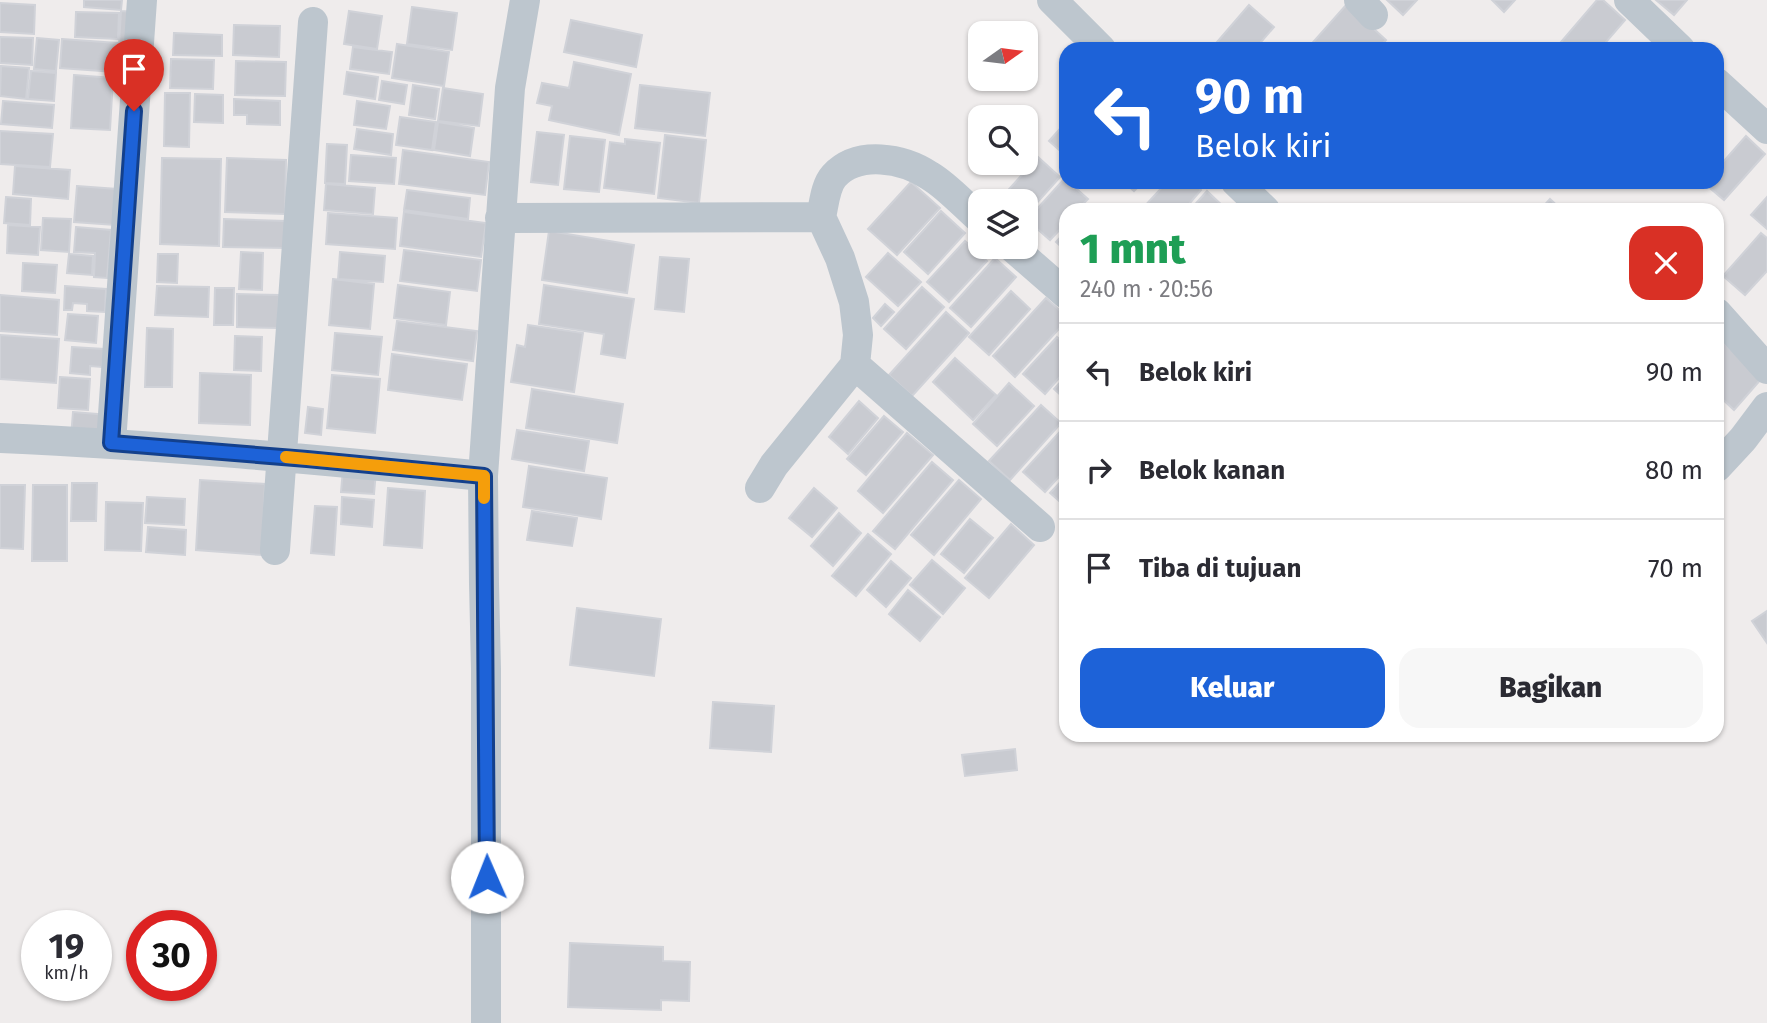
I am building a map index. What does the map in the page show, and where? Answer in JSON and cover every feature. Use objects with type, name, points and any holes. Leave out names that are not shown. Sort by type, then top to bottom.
[{"type":"street","points":[[111,443],[142,0]]},
{"type":"street","points":[[486,1023],[484,476],[510,88],[525,0]]},
{"type":"street","points":[[1052,0],[1094,42]]},
{"type":"street","points":[[1629,0],[1673,42]]},
{"type":"street","points":[[275,550],[313,22]]},
{"type":"street","points":[[1724,90],[1767,130]]},
{"type":"street","points":[[760,488],[774,465],[855,365],[858,335],[854,302],[839,258],[821,218],[833,177],[850,164],[875,159],[904,164],[930,176],[968,209]]},
{"type":"street","points":[[1243,189],[1258,203]]},
{"type":"street","points":[[500,218],[821,218]]},
{"type":"street","points":[[1026,259],[1059,288]]},
{"type":"street","points":[[1724,321],[1767,369]]},
{"type":"street","points":[[855,365],[1040,527]]},
{"type":"street","points":[[1724,459],[1767,407]]},
{"type":"street","points":[[0,438],[111,443],[484,476]]},
{"type":"building","points":[[84,0],[122,0],[121,10],[84,7]]},
{"type":"building","points":[[1387,0],[1417,0],[1403,15]]},
{"type":"building","points":[[1492,0],[1515,0],[1504,12]]},
{"type":"building","points":[[1597,0],[1603,0],[1625,20],[1606,42],[1561,42]]},
{"type":"building","points":[[1656,0],[1687,0],[1674,15]]},
{"type":"building","points":[[0,3],[35,5],[34,34],[0,32]]},
{"type":"building","points":[[1347,4],[1386,40],[1384,42],[1313,42]]},
{"type":"building","points":[[1249,5],[1274,27],[1261,42],[1217,42]]},
{"type":"building","points":[[412,7],[457,13],[452,50],[407,44]]},
{"type":"building","points":[[121,11],[134,12],[133,46],[119,45]]},
{"type":"building","points":[[349,11],[382,16],[377,49],[344,44]]},
{"type":"building","points":[[76,12],[119,13],[118,39],[75,37]]},
{"type":"building","points":[[571,20],[642,35],[636,67],[564,52]]},
{"type":"building","points":[[234,25],[280,26],[279,57],[233,55]]},
{"type":"building","points":[[174,33],[222,35],[222,56],[173,55]]},
{"type":"building","points":[[0,37],[33,38],[32,65],[0,63]]},
{"type":"building","points":[[37,38],[59,40],[56,71],[34,69]]},
{"type":"building","points":[[62,39],[117,43],[115,72],[60,68]]},
{"type":"building","points":[[397,44],[449,52],[444,86],[392,78]]},
{"type":"building","points":[[353,47],[392,52],[389,74],[350,69]]},
{"type":"building","points":[[171,59],[214,60],[213,89],[170,88]]},
{"type":"building","points":[[236,61],[286,62],[285,96],[235,95]]},
{"type":"building","points":[[574,62],[631,74],[619,135],[549,120],[552,106],[537,103],[542,83],[569,88]]},
{"type":"building","points":[[1,66],[29,68],[26,99],[0,96]]},
{"type":"building","points":[[31,71],[56,73],[54,101],[28,99]]},
{"type":"building","points":[[347,72],[378,77],[375,99],[344,94]]},
{"type":"building","points":[[74,75],[113,78],[110,130],[71,128]]},
{"type":"building","points":[[382,81],[407,85],[404,104],[379,100]]},
{"type":"building","points":[[413,85],[439,89],[435,119],[409,115]]},
{"type":"building","points":[[640,85],[710,93],[705,136],[635,128]]},
{"type":"building","points":[[443,88],[483,94],[479,126],[438,121]]},
{"type":"building","points":[[165,93],[190,93],[189,147],[164,146]]},
{"type":"building","points":[[195,94],[223,95],[223,123],[194,122]]},
{"type":"building","points":[[234,99],[280,101],[280,125],[247,124],[247,115],[234,115]]},
{"type":"building","points":[[3,101],[54,105],[52,128],[1,124]]},
{"type":"building","points":[[357,101],[390,106],[386,129],[354,125]]},
{"type":"building","points":[[400,117],[436,122],[432,150],[396,145]]},
{"type":"building","points":[[438,122],[474,128],[470,156],[434,150]]},
{"type":"building","points":[[357,129],[393,134],[391,155],[354,149]]},
{"type":"building","points":[[1059,130],[1059,150],[1049,141]]},
{"type":"building","points":[[0,131],[53,134],[50,167],[0,164]]},
{"type":"building","points":[[537,132],[564,135],[558,185],[531,182]]},
{"type":"building","points":[[665,135],[706,140],[699,203],[658,198]]},
{"type":"building","points":[[570,136],[605,140],[599,192],[564,189]]},
{"type":"building","points":[[1746,136],[1765,154],[1724,200],[1711,189],[1724,189],[1724,161]]},
{"type":"building","points":[[625,139],[660,143],[654,194],[604,188],[610,142],[625,144]]},
{"type":"building","points":[[327,144],[347,145],[345,184],[325,183]]},
{"type":"building","points":[[403,150],[489,162],[485,195],[399,184]]},
{"type":"building","points":[[351,155],[396,158],[394,184],[349,181]]},
{"type":"building","points":[[1038,157],[1059,178],[1038,202],[1038,189],[1009,189],[1022,175],[1038,175]]},
{"type":"building","points":[[162,158],[221,159],[219,246],[160,244]]},
{"type":"building","points":[[227,158],[286,160],[285,214],[225,212]]},
{"type":"building","points":[[15,166],[70,170],[68,199],[13,194]]},
{"type":"building","points":[[911,182],[940,208],[897,255],[868,229]]},
{"type":"building","points":[[326,184],[375,188],[373,214],[324,210]]},
{"type":"building","points":[[1059,185],[1059,189],[1077,189],[1088,199],[1084,203],[1059,203],[1059,230],[1050,240],[1038,230],[1038,208]]},
{"type":"building","points":[[77,186],[117,189],[115,225],[74,222]]},
{"type":"building","points":[[1160,189],[1201,190],[1190,203],[1148,203]]},
{"type":"building","points":[[407,190],[470,198],[468,219],[404,210]]},
{"type":"building","points":[[1207,191],[1220,203],[1196,203]]},
{"type":"building","points":[[6,197],[31,199],[30,225],[4,223]]},
{"type":"building","points":[[1767,197],[1767,229],[1751,215]]},
{"type":"building","points":[[941,211],[965,233],[928,274],[904,252]]},
{"type":"building","points":[[404,212],[486,223],[481,257],[400,246]]},
{"type":"building","points":[[328,213],[397,218],[395,249],[326,244]]},
{"type":"building","points":[[43,218],[71,219],[69,252],[41,250]]},
{"type":"building","points":[[224,219],[286,221],[286,248],[223,247]]},
{"type":"building","points":[[8,225],[40,227],[38,255],[7,253]]},
{"type":"building","points":[[76,227],[111,230],[107,278],[94,277],[95,253],[74,252]]},
{"type":"building","points":[[549,231],[634,245],[627,293],[542,280]]},
{"type":"building","points":[[1761,233],[1767,238],[1767,271],[1745,295],[1724,275]]},
{"type":"building","points":[[965,241],[968,244],[968,259],[987,261],[949,302],[927,282]]},
{"type":"building","points":[[404,250],[481,260],[477,291],[400,281]]},
{"type":"building","points":[[241,252],[263,253],[262,290],[239,289]]},
{"type":"building","points":[[340,252],[385,256],[383,282],[338,279]]},
{"type":"building","points":[[888,253],[921,282],[898,306],[866,277]]},
{"type":"building","points":[[69,254],[93,256],[92,275],[67,273]]},
{"type":"building","points":[[158,254],[178,254],[177,283],[157,282]]},
{"type":"building","points":[[660,257],[689,259],[684,312],[655,309]]},
{"type":"building","points":[[994,259],[1016,277],[971,327],[950,308]]},
{"type":"building","points":[[23,263],[57,265],[55,293],[22,291]]},
{"type":"building","points":[[333,279],[374,284],[370,329],[329,325]]},
{"type":"building","points":[[398,285],[450,292],[446,325],[394,318]]},
{"type":"building","points":[[544,285],[634,299],[625,358],[601,354],[604,334],[539,324]]},
{"type":"building","points":[[65,286],[106,289],[105,312],[87,311],[87,304],[73,303],[72,310],[64,310]]},
{"type":"building","points":[[157,286],[209,287],[208,317],[155,315]]},
{"type":"building","points":[[922,287],[944,307],[906,349],[884,329]]},
{"type":"building","points":[[215,288],[234,288],[233,325],[214,325]]},
{"type":"building","points":[[1011,291],[1030,309],[989,355],[969,337]]},
{"type":"building","points":[[237,294],[279,295],[278,328],[237,327]]},
{"type":"building","points":[[0,295],[59,300],[57,335],[0,331]]},
{"type":"building","points":[[1046,298],[1059,310],[1059,329],[1015,377],[993,356]]},
{"type":"building","points":[[885,304],[894,312],[881,326],[873,318]]},
{"type":"building","points":[[946,312],[969,333],[912,396],[889,375]]},
{"type":"building","points":[[68,314],[98,316],[96,343],[65,340]]},
{"type":"building","points":[[397,321],[477,331],[473,361],[393,350]]},
{"type":"building","points":[[528,325],[583,333],[574,392],[511,382],[517,345],[525,347]]},
{"type":"building","points":[[147,328],[173,329],[172,387],[145,387]]},
{"type":"building","points":[[335,333],[382,337],[378,375],[332,370]]},
{"type":"building","points":[[0,335],[59,339],[56,383],[0,379]]},
{"type":"building","points":[[235,336],[262,337],[261,371],[234,370]]},
{"type":"building","points":[[1057,337],[1059,339],[1059,378],[1045,394],[1023,374]]},
{"type":"building","points":[[1724,343],[1762,378],[1734,410],[1724,401]]},
{"type":"building","points":[[72,347],[104,349],[102,367],[90,366],[90,375],[70,373]]},
{"type":"building","points":[[392,354],[467,364],[462,400],[388,390]]},
{"type":"building","points":[[955,358],[996,395],[973,420],[933,382]]},
{"type":"building","points":[[200,373],[251,375],[250,425],[199,423]]},
{"type":"building","points":[[332,375],[380,379],[375,433],[327,428]]},
{"type":"building","points":[[60,377],[90,379],[88,410],[58,408]]},
{"type":"building","points":[[1009,383],[1034,406],[997,446],[973,424]]},
{"type":"building","points":[[532,389],[623,404],[617,443],[526,428]]},
{"type":"building","points":[[859,401],[878,418],[848,454],[829,437]]},
{"type":"building","points":[[1041,405],[1059,421],[1059,425],[1010,480],[989,461]]},
{"type":"building","points":[[308,407],[323,409],[321,435],[305,433]]},
{"type":"building","points":[[73,412],[109,415],[108,440],[71,437]]},
{"type":"building","points":[[884,416],[903,432],[866,475],[847,459]]},
{"type":"building","points":[[517,430],[589,441],[584,471],[512,459]]},
{"type":"building","points":[[907,433],[933,455],[883,513],[858,491]]},
{"type":"building","points":[[1059,433],[1059,477],[1045,492],[1023,472]]},
{"type":"building","points":[[932,462],[953,480],[895,549],[873,531]]},
{"type":"building","points":[[529,466],[607,478],[601,519],[523,507]]},
{"type":"building","points":[[343,469],[376,471],[374,494],[341,492]]},
{"type":"building","points":[[200,480],[265,484],[262,555],[196,550]]},
{"type":"building","points":[[959,480],[981,499],[934,555],[911,535]]},
{"type":"building","points":[[72,483],[97,483],[96,521],[71,521]]},
{"type":"building","points":[[1059,483],[1059,501],[1050,493]]},
{"type":"building","points":[[0,485],[25,485],[23,549],[0,548]]},
{"type":"building","points":[[33,485],[67,485],[67,561],[32,561]]},
{"type":"building","points":[[388,488],[425,491],[422,548],[384,545]]},
{"type":"building","points":[[814,488],[837,508],[812,537],[789,518]]},
{"type":"building","points":[[147,497],[185,499],[184,525],[145,523]]},
{"type":"building","points":[[342,497],[374,500],[372,527],[341,524]]},
{"type":"building","points":[[106,502],[143,503],[141,551],[105,550]]},
{"type":"building","points":[[315,506],[337,507],[334,555],[311,553]]},
{"type":"building","points":[[532,511],[577,518],[572,546],[527,540]]},
{"type":"building","points":[[839,513],[861,533],[833,566],[811,546]]},
{"type":"building","points":[[970,519],[993,538],[964,573],[941,554]]},
{"type":"building","points":[[1011,524],[1034,545],[989,598],[965,578]]},
{"type":"building","points":[[148,527],[186,530],[185,555],[146,552]]},
{"type":"building","points":[[868,534],[891,554],[856,596],[832,576]]},
{"type":"building","points":[[932,560],[965,588],[943,614],[910,585]]},
{"type":"building","points":[[891,561],[911,578],[886,607],[867,590]]},
{"type":"building","points":[[908,590],[940,617],[920,641],[889,614]]},
{"type":"building","points":[[577,608],[661,619],[654,676],[570,665]]},
{"type":"building","points":[[1767,611],[1767,643],[1752,621]]},
{"type":"building","points":[[713,702],[774,706],[771,752],[710,748]]},
{"type":"building","points":[[1015,749],[1017,770],[965,776],[962,755]]},
{"type":"building","points":[[570,943],[663,947],[663,961],[690,962],[689,1001],[661,1000],[661,1010],[568,1007]]},
{"type":"slow traffic","points":[[286,457],[484,476],[484,498]]},
{"type":"route","points":[[134,111],[111,443],[484,476],[487,877]]}]
